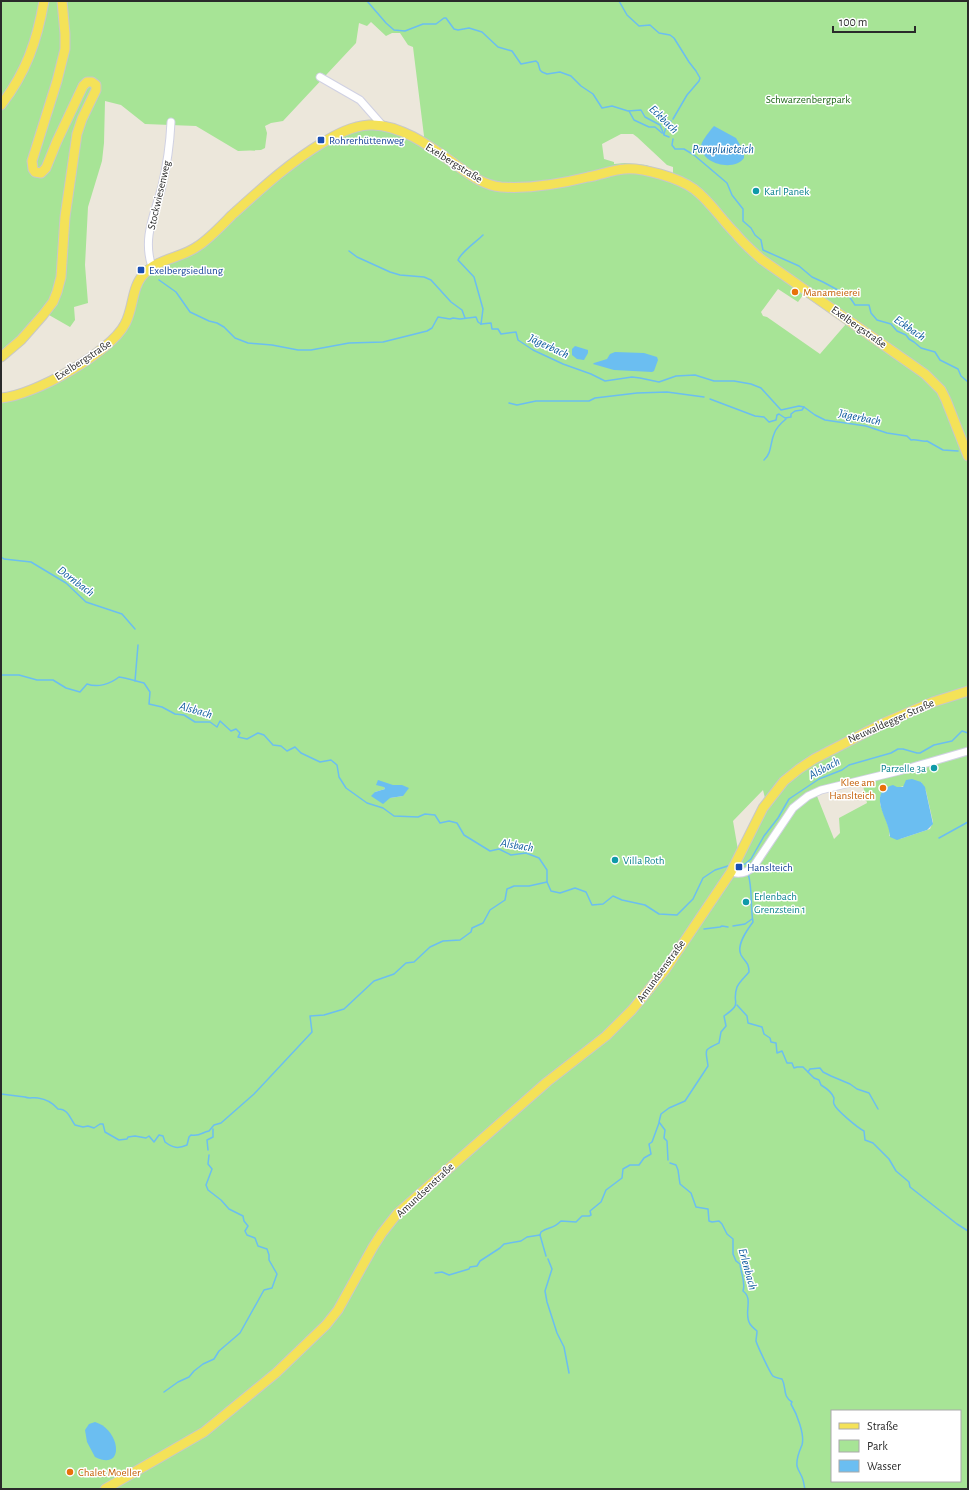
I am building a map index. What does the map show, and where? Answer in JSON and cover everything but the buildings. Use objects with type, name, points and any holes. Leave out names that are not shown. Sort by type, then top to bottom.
[{"type":"main road","points":[[1,105],[17,82],[33,49],[41,20],[44,1]]},
{"type":"main road","points":[[1,357],[21,340],[44,315],[57,292],[61,277],[65,217],[77,134],[82,119],[96,90],[96,85],[92,82],[86,82],[83,86],[46,168],[41,173],[35,172],[32,167],[32,161],[57,81],[65,49],[65,28],[62,1]]},
{"type":"main road","name":"Exelbergstraße","points":[[1,398],[18,396],[61,376],[109,344],[126,324],[139,281],[144,273],[160,262],[197,247],[280,172],[322,143],[340,133],[356,127],[382,125],[395,128],[439,153],[477,179],[496,186],[549,185],[626,169],[643,170],[655,173],[690,186],[702,196],[742,241],[761,259],[925,374],[937,385],[946,400],[966,453]]},
{"type":"main road","name":"Neuwaldegger Straße","points":[[732,871],[763,808],[779,787],[799,768],[822,754],[884,723],[933,702],[968,691]]},
{"type":"main road","name":"Amundsenstraße","points":[[105,1489],[208,1430],[276,1373],[326,1325],[342,1305],[378,1240],[397,1214],[525,1101],[624,1019],[661,975],[732,871]]},
{"type":"street","points":[[320,77],[360,100],[382,125]]},
{"type":"street","name":"Stockwiesenweg","points":[[152,267],[149,257],[149,232],[165,175],[169,151],[171,122]]},
{"type":"street","points":[[732,871],[736,874],[747,871],[793,808],[803,799],[815,792],[869,777],[899,771],[968,751]]},
{"type":"green space","name":"Schwarzenbergpark","points":[[1,1],[968,1],[968,1489],[1,1489],[1,394],[12,393],[52,376],[90,354],[115,333],[125,317],[133,282],[141,268],[156,259],[196,243],[330,134],[353,123],[379,120],[400,127],[425,144],[413,47],[408,45],[400,33],[392,33],[386,36],[371,22],[367,26],[359,23],[356,43],[283,121],[271,123],[265,126],[267,133],[265,148],[261,150],[238,151],[196,126],[145,124],[121,105],[105,101],[102,161],[88,207],[85,265],[88,303],[74,307],[75,320],[70,327],[49,315],[24,344],[1,363]],"holes":[[[621,134],[633,134],[637,137],[667,165],[673,167],[673,174],[646,165],[625,163],[614,164],[614,162],[604,159],[602,144]],[[778,289],[798,302],[803,295],[846,324],[820,354],[767,317],[763,316],[761,312]],[[861,777],[867,803],[839,818],[840,833],[834,839],[815,791]],[[921,782],[926,791],[933,822],[930,829],[900,839],[889,836],[890,831],[880,804],[880,797],[883,791]],[[402,785],[403,796],[390,798],[375,792],[385,789],[384,787]],[[763,790],[765,798],[750,823],[738,850],[733,821]]]},
{"type":"water","name":"Parapluieteich","points":[[714,126],[736,138],[743,150],[744,158],[733,165],[726,165],[712,162],[707,158],[701,147],[706,136]]},
{"type":"water","points":[[575,346],[588,350],[584,360],[577,359],[572,355],[572,349]]},
{"type":"water","points":[[615,352],[644,353],[657,357],[658,360],[654,371],[652,372],[614,370],[593,364],[607,359],[610,354]]},
{"type":"water","points":[[912,779],[921,782],[925,787],[933,824],[927,830],[897,840],[890,837],[881,808],[881,794],[885,789],[893,785],[903,787],[906,780]]},
{"type":"water","points":[[378,780],[409,788],[403,796],[390,798],[383,804],[371,796],[375,792],[385,789],[384,787],[376,785]]},
{"type":"water","points":[[95,1422],[103,1426],[114,1440],[116,1448],[112,1459],[105,1460],[95,1457],[87,1442],[85,1430],[89,1424]]},
{"type":"waterway","name":"Eckbach","points":[[367,1],[394,30],[405,31],[423,24],[436,24],[446,18],[454,29],[458,30],[469,28],[482,32],[498,47],[512,51],[521,64],[536,61],[542,72],[547,74],[560,72],[571,76],[581,86],[593,94],[602,108],[612,106],[628,111],[641,110],[645,117],[660,125],[664,135],[669,137]]},
{"type":"waterway","points":[[619,1],[627,15],[639,26],[650,25],[659,33],[670,35],[674,38],[700,78],[687,95],[673,119]]},
{"type":"waterway","points":[[629,111],[634,120],[649,127],[655,127],[662,133]]},
{"type":"waterway","points":[[664,134],[666,127],[671,121]]},
{"type":"waterway","name":"Eckbach","points":[[673,139],[672,145],[675,149],[684,149],[694,155],[727,183],[732,195],[743,209],[743,221],[761,240],[763,250],[799,266],[812,277],[849,296],[855,305],[869,305],[871,313],[877,320],[891,324],[897,331],[906,335],[921,348],[935,352],[940,360],[958,369],[961,376],[968,382]]},
{"type":"waterway","points":[[481,324],[483,309],[474,277],[458,260],[465,250],[483,235]]},
{"type":"waterway","points":[[349,251],[357,257],[390,272],[400,275],[424,277],[431,280],[451,302],[462,310],[465,318]]},
{"type":"waterway","name":"Jägerbach","points":[[159,280],[176,292],[190,312],[224,327],[235,338],[248,343],[272,345],[298,350],[311,350],[349,343],[383,342],[427,331],[432,328],[438,317],[450,319],[476,317],[478,322],[481,324]]},
{"type":"waterway","name":"Jägerbach","points":[[481,324],[491,323],[492,329],[498,329],[501,334],[516,332],[518,340],[533,350],[605,381],[632,377],[659,382],[676,376],[695,375],[714,381],[734,381],[751,384],[761,388],[781,410],[799,406],[804,407],[825,420],[866,426],[887,433],[907,436],[911,440],[927,441],[943,450],[958,451]]},
{"type":"waterway","points":[[509,403],[517,405],[536,401],[589,401],[595,398],[637,393],[667,392],[704,397]]},
{"type":"waterway","points":[[710,399],[755,416],[764,417],[769,422],[776,420],[777,415],[779,414],[785,418],[791,417],[791,414],[795,411],[802,410],[804,407]]},
{"type":"waterway","points":[[764,460],[767,457],[776,430],[786,419]]},
{"type":"waterway","name":"Dornbach","points":[[1,557],[4,559],[31,562],[66,583],[86,602],[122,614],[135,629]]},
{"type":"waterway","name":"Dornbach","points":[[135,681],[138,645]]},
{"type":"waterway","name":"Alsbach","points":[[1,675],[19,675],[37,680],[53,680],[66,688],[80,692],[87,684],[95,686],[104,685],[119,677],[144,683],[150,692],[149,704],[162,707],[175,714],[184,715],[195,722],[210,722],[217,727],[220,721],[231,731],[236,729],[240,733],[238,737],[247,739],[258,733],[264,735],[273,745],[281,746],[287,751],[295,747],[301,753],[320,762],[331,760],[337,765],[339,777],[346,788],[367,803],[383,808],[394,816],[418,817],[425,814],[435,815],[440,823],[449,821],[457,823],[464,835],[490,851],[499,849],[511,855],[526,853],[539,858],[547,870],[547,882],[551,891],[560,893],[575,888],[586,892],[592,905],[603,904],[613,896],[622,900],[645,905],[659,914],[677,915],[693,899],[703,878],[715,870],[731,865]]},
{"type":"waterway","name":"Alsbach","points":[[739,865],[745,864],[751,859],[764,836],[778,818],[789,799],[819,779],[842,770],[849,765],[891,753],[898,749],[920,753],[934,745],[952,741],[962,731],[968,733]]},
{"type":"waterway","points":[[939,838],[968,822]]},
{"type":"waterway","name":"Erlenbach","points":[[668,1160],[667,1141],[664,1138],[665,1130],[659,1122],[661,1114],[669,1108],[685,1101],[708,1066],[706,1051],[719,1043],[721,1032],[726,1026],[724,1016],[734,1008],[736,1003],[735,997],[737,987],[749,972],[748,964],[741,955],[740,951],[741,942],[753,922],[748,873]]},
{"type":"waterway","points":[[1,1094],[46,1100],[58,1109],[62,1109],[67,1112],[75,1125],[94,1128],[100,1124],[103,1124],[105,1132],[119,1140],[135,1136],[146,1138],[149,1136],[154,1142],[159,1135],[163,1136],[165,1142],[171,1146],[178,1147],[187,1145],[191,1135],[199,1135],[209,1131],[214,1125],[221,1123],[254,1094],[312,1032],[310,1016],[324,1015],[344,1009],[374,981],[394,974],[406,963],[414,962],[430,947],[443,941],[460,940],[471,932],[472,928],[483,923],[490,910],[505,900],[507,889],[514,886],[529,886],[547,882]]},
{"type":"waterway","points":[[733,926],[745,924],[752,919]]},
{"type":"waterway","points":[[704,929],[722,926],[728,927]]},
{"type":"waterway","points":[[737,1005],[747,1016],[748,1023],[762,1027],[764,1034],[770,1038],[771,1042],[776,1043],[777,1053],[782,1051],[787,1063],[792,1063],[794,1068],[803,1067],[814,1078],[819,1080],[821,1085],[829,1090],[834,1098],[836,1107],[848,1119],[864,1131],[865,1140],[873,1143],[889,1159],[896,1171],[909,1182],[910,1187],[968,1231]]},
{"type":"waterway","points":[[808,1072],[810,1069],[820,1068],[823,1072],[850,1084],[857,1089],[869,1093],[878,1109]]},
{"type":"waterway","points":[[540,1235],[541,1232],[555,1226],[561,1221],[576,1222],[582,1216],[591,1215],[590,1211],[601,1202],[606,1190],[622,1178],[623,1169],[630,1165],[639,1165],[644,1158],[651,1154],[649,1144],[652,1142],[659,1123]]},
{"type":"waterway","points":[[208,1150],[207,1140],[213,1137],[213,1129]]},
{"type":"waterway","points":[[164,1392],[178,1382],[189,1377],[203,1364],[214,1359],[219,1351],[240,1333],[264,1290],[272,1288],[277,1274],[269,1260],[267,1249],[258,1246],[255,1238],[247,1235],[245,1231],[248,1226],[244,1221],[243,1216],[229,1209],[221,1200],[208,1190],[206,1185],[212,1169],[208,1164],[209,1155]]},
{"type":"waterway","name":"Erlenbach","points":[[670,1163],[676,1165],[680,1184],[691,1193],[696,1207],[708,1209],[709,1221],[719,1221],[727,1234],[733,1239],[733,1254],[736,1261],[740,1264],[744,1281],[743,1291],[748,1298],[748,1320],[757,1331],[756,1341],[773,1376],[782,1379],[787,1397],[792,1402],[791,1404],[800,1424],[803,1441],[797,1458],[797,1466],[805,1489]]},
{"type":"waterway","points":[[540,1235],[546,1256]]},
{"type":"waterway","points":[[435,1273],[442,1272],[449,1275],[469,1269],[470,1267],[477,1266],[480,1261],[504,1244],[521,1241],[527,1237],[540,1235]]},
{"type":"waterway","points":[[548,1259],[552,1269],[545,1291],[547,1302],[557,1333],[564,1347],[569,1373]]},
{"type":"place","name":"Rohrerhüttenweg","points":[[321,140]]},
{"type":"place","name":"Karl Panek","points":[[756,191]]},
{"type":"place","name":"Exelbergsiedlung","points":[[141,270]]},
{"type":"place","name":"Manameierei","points":[[795,292]]},
{"type":"place","name":"Parzelle 3a","points":[[934,768]]},
{"type":"place","name":"Klee am Hanslteich","points":[[883,788]]},
{"type":"place","name":"Villa Roth","points":[[615,860]]},
{"type":"place","name":"Hanslteich","points":[[739,867]]},
{"type":"place","name":"Erlenbach Grenzstein 1","points":[[746,902]]},
{"type":"place","name":"Chalet Moeller","points":[[70,1472]]}]
